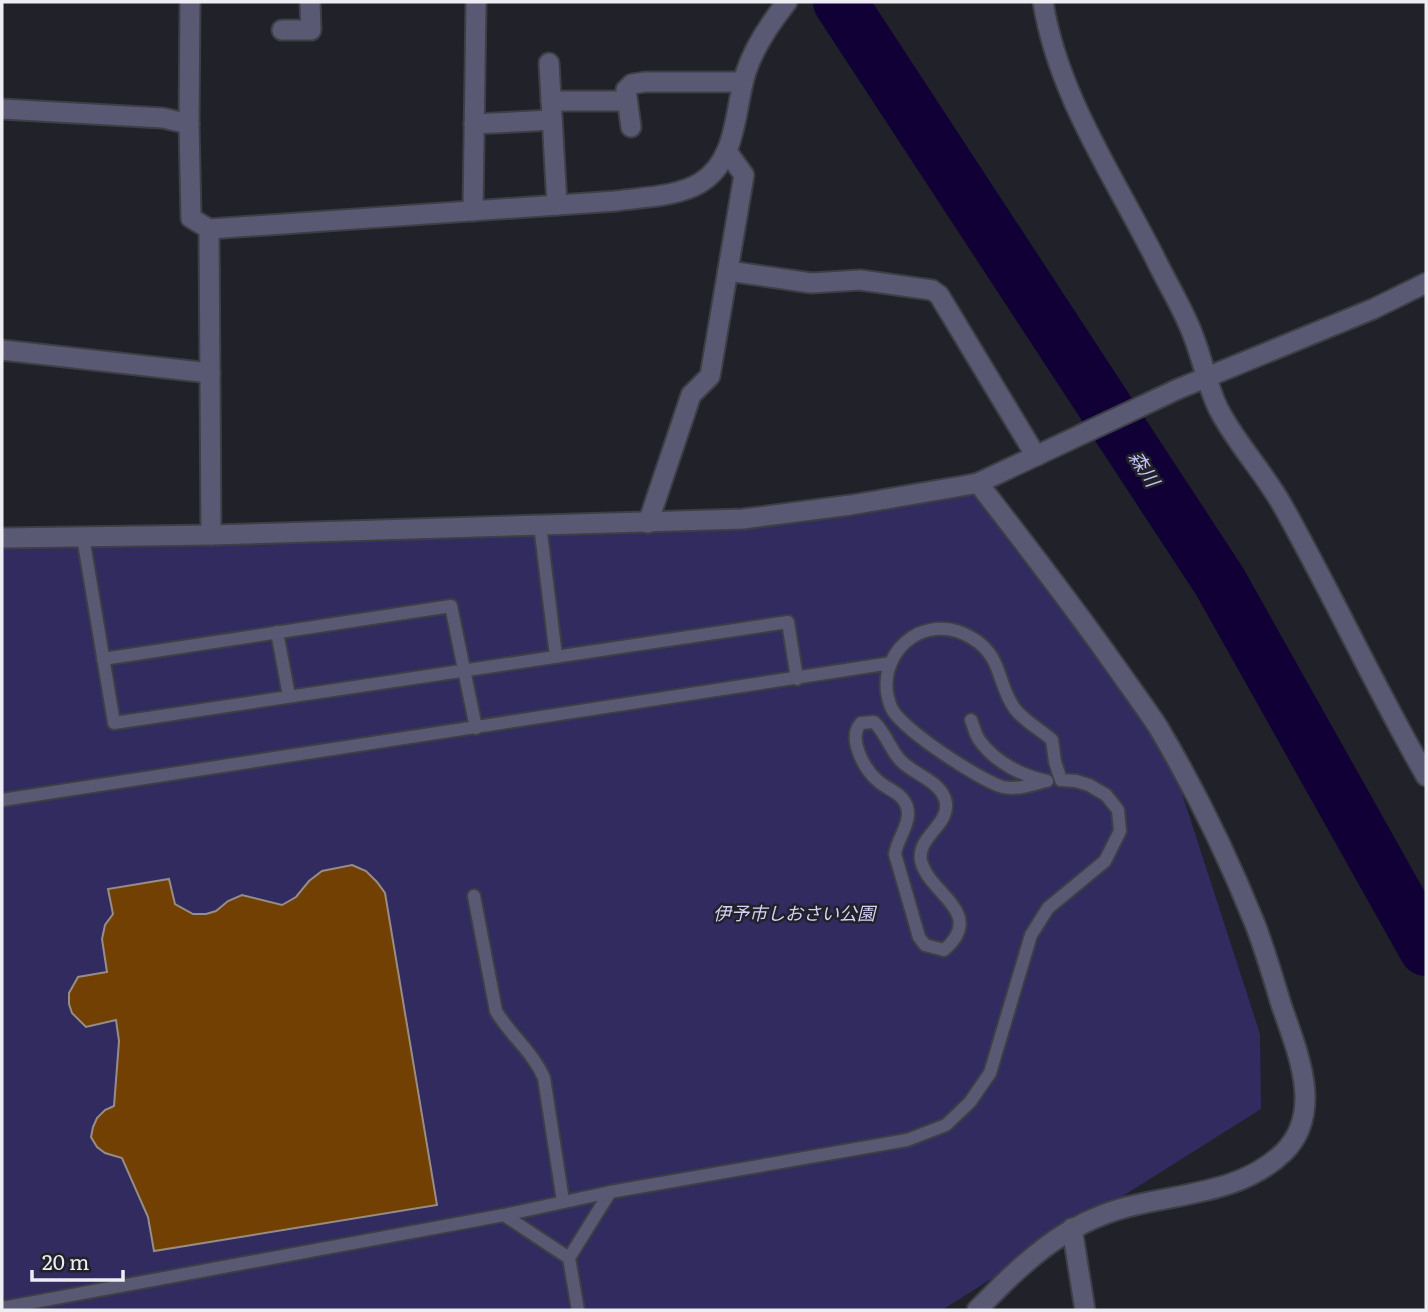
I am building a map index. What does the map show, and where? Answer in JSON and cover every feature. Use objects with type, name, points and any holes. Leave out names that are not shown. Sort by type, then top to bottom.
[{"type":"street","points":[[190,2],[191,218],[209,229],[616,201],[682,190],[700,183],[714,172],[728,153],[747,69],[771,22],[787,2]]},
{"type":"street","points":[[282,30],[312,30],[310,2]]},
{"type":"street","points":[[473,211],[476,2]]},
{"type":"street","points":[[1043,2],[1048,34],[1065,81],[1098,153],[1145,238],[1194,337],[1219,410],[1284,508],[1388,709],[1426,776]]},
{"type":"street","points":[[549,63],[557,205]]},
{"type":"street","points":[[631,127],[626,90],[632,84],[743,82]]},
{"type":"street","points":[[474,124],[626,101]]},
{"type":"street","points":[[2,109],[163,118],[189,124]]},
{"type":"street","points":[[648,523],[691,395],[710,376],[744,175],[728,153]]},
{"type":"street","points":[[209,229],[211,535]]},
{"type":"street","points":[[728,271],[811,283],[860,280],[932,290],[939,295],[1041,454]]},
{"type":"street","points":[[2,538],[648,523],[758,517],[851,505],[978,483],[1178,389],[1373,309],[1426,283]]},
{"type":"street","points":[[2,351],[210,373]]},
{"type":"street","points":[[977,1310],[1009,1276],[1042,1248],[1072,1228],[1126,1207],[1209,1191],[1259,1171],[1286,1150],[1303,1121],[1306,1086],[1255,925],[1212,829],[1157,727],[1074,608],[978,483]]},
{"type":"street","points":[[1072,1228],[1085,1310]]},
{"type":"lane","points":[[540,525],[556,656]]},
{"type":"lane","points":[[83,537],[114,723],[788,622],[797,679]]},
{"type":"lane","points":[[103,659],[451,606],[476,728]]},
{"type":"lane","points":[[2,1308],[504,1215],[563,1200],[907,1140],[946,1125],[970,1102],[990,1073],[1031,935],[1048,908],[1105,862],[1120,831],[1118,810],[1106,795],[1089,785],[1061,780],[1045,781],[1023,788],[1003,787],[953,759],[905,726],[892,710],[886,686],[891,663],[909,638],[930,628],[955,629],[975,639],[991,654],[1001,672],[1005,692],[1016,710],[1052,740],[1061,780]]},
{"type":"lane","points":[[277,632],[289,696]]},
{"type":"lane","points":[[2,800],[891,663]]},
{"type":"lane","points":[[971,720],[978,740],[996,757],[1016,771],[1045,781]]},
{"type":"lane","points":[[874,722],[899,760],[936,785],[944,797],[947,808],[942,821],[924,844],[920,857],[924,870],[948,897],[957,913],[960,926],[954,941],[944,950],[925,945],[919,937],[895,855],[908,817],[905,800],[876,779],[868,769],[855,740],[855,729],[861,723],[874,722]]},
{"type":"lane","points":[[474,896],[496,1011],[504,1025],[538,1064],[544,1078],[563,1200]]},
{"type":"lane","points":[[578,1310],[569,1258],[610,1192]]},
{"type":"lane","points":[[504,1215],[569,1258]]},
{"type":"green space","name":"伊予市しおさい公園","points":[[968,485],[1166,744],[1260,1034],[1261,1109],[942,1310],[2,1310],[2,549],[758,517]]},
{"type":"building","points":[[352,865],[366,871],[385,893],[437,1205],[154,1251],[148,1217],[122,1158],[105,1153],[91,1137],[97,1118],[114,1106],[119,1041],[116,1020],[86,1027],[72,1013],[69,1004],[69,993],[78,977],[107,972],[102,939],[105,925],[113,914],[108,889],[169,879],[175,904],[193,914],[206,914],[242,895],[282,905],[296,897],[309,881],[322,871]]},
{"type":"waterway","name":"森川","points":[[840,2],[1220,582],[1426,949]]}]
